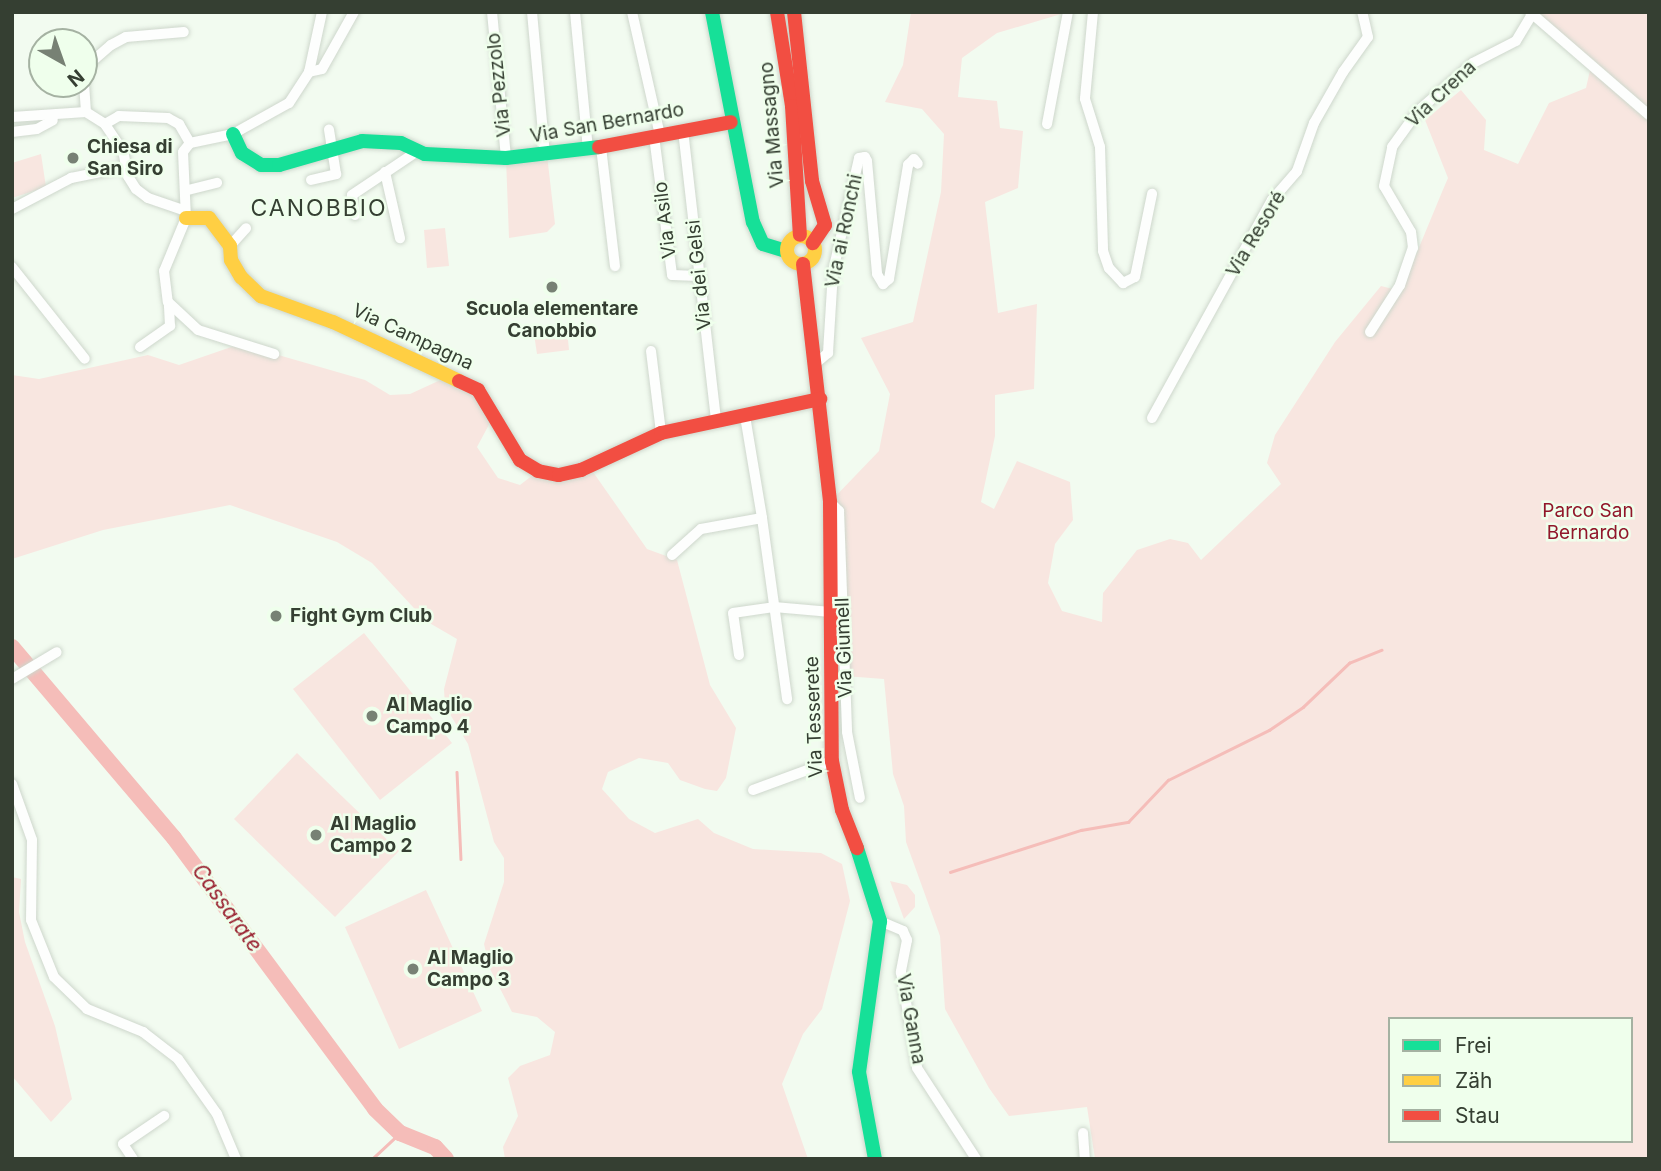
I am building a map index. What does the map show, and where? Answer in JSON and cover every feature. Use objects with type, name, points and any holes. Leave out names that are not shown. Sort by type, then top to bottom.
[{"type":"street","points":[[140,347],[170,326],[164,271],[185,214],[188,190],[183,152],[190,143],[231,135],[289,103],[309,72],[322,12]]},
{"type":"street","points":[[309,72],[322,69],[354,12]]},
{"type":"street","name":"Via Pezzolo","points":[[492,12],[506,158]]},
{"type":"street","points":[[532,12],[545,155]]},
{"type":"street","points":[[575,12],[615,266]]},
{"type":"street","points":[[632,12],[657,136]]},
{"type":"street","points":[[712,12],[732,122],[758,238],[769,248],[786,251],[794,263],[803,264],[813,256],[807,239]]},
{"type":"street","name":"Via Massagno","points":[[777,12],[792,106],[807,239]]},
{"type":"street","points":[[786,251],[791,239],[807,239],[825,225],[812,181],[794,12]]},
{"type":"street","points":[[1047,124],[1068,12]]},
{"type":"street","points":[[1094,12],[1085,99],[1100,147],[1103,251],[1109,268],[1123,283],[1135,277],[1152,194]]},
{"type":"street","name":"Via Resoré","points":[[1152,418],[1272,200],[1297,171],[1325,103],[1368,37],[1362,12]]},
{"type":"street","points":[[1531,13],[1649,115]]},
{"type":"street","name":"Via Crena","points":[[1370,332],[1407,269],[1411,232],[1384,186],[1392,146],[1418,111],[1476,61],[1516,41],[1531,13]]},
{"type":"street","points":[[86,112],[85,75],[94,57],[126,37],[184,32]]},
{"type":"street","points":[[12,117],[60,117],[86,112],[105,124],[123,150],[126,171],[148,198],[185,214]]},
{"type":"street","points":[[12,132],[37,129],[60,117]]},
{"type":"street","points":[[105,124],[116,117],[168,118],[179,124],[190,143]]},
{"type":"street","name":"Via San Bernardo","points":[[231,135],[237,148],[261,165],[278,165],[383,140],[416,152],[506,158],[545,155],[732,122]]},
{"type":"street","points":[[311,180],[335,176],[329,130]]},
{"type":"street","name":"Via dei Gelsi","points":[[683,130],[716,421]]},
{"type":"street","name":"Via Asilo","points":[[657,136],[672,275],[698,276]]},
{"type":"street","points":[[355,215],[352,195],[416,152]]},
{"type":"street","name":"Via ai Ronchi","points":[[816,363],[828,353],[832,271],[859,158],[863,156],[867,161],[877,274],[883,284],[889,279],[908,165],[914,159],[918,164]]},
{"type":"street","points":[[12,209],[71,178],[106,168],[126,171]]},
{"type":"street","points":[[385,172],[400,238]]},
{"type":"street","points":[[188,190],[217,183]]},
{"type":"street","name":"Via Campagna","points":[[185,214],[209,218],[230,246],[240,277],[261,296],[333,322],[478,390],[520,460],[538,471],[559,475],[581,470],[661,433],[820,399]]},
{"type":"street","points":[[230,246],[246,228]]},
{"type":"street","name":"Via Tesserete","points":[[803,264],[830,502],[832,761],[842,810],[873,888],[880,921],[859,1072],[875,1159]]},
{"type":"street","points":[[12,267],[85,359]]},
{"type":"street","points":[[168,302],[198,330],[275,354]]},
{"type":"street","points":[[651,351],[661,433]]},
{"type":"street","points":[[745,416],[787,699]]},
{"type":"street","name":"Via Giumell","points":[[830,502],[839,512],[847,732],[860,798]]},
{"type":"street","points":[[672,555],[701,530],[762,518]]},
{"type":"street","points":[[739,654],[733,613],[774,607],[831,612]]},
{"type":"street","points":[[12,679],[57,652]]},
{"type":"street","points":[[753,790],[832,761]]},
{"type":"street","points":[[12,783],[32,840],[31,920],[54,977],[87,1009],[143,1032],[178,1059],[217,1114],[236,1159]]},
{"type":"street","name":"Via Ganna","points":[[880,921],[903,932],[907,940],[901,972],[917,1068],[976,1159]]},
{"type":"street","points":[[133,1159],[123,1144],[164,1116]]},
{"type":"street","points":[[1083,1133],[1085,1159]]},
{"type":"green space","name":"Parco San Bernardo","points":[[911,12],[1068,12],[997,33],[962,58],[958,97],[997,101],[1000,128],[1023,131],[1018,188],[985,202],[998,313],[1037,304],[1034,389],[995,395],[995,436],[981,502],[994,509],[1017,461],[1070,482],[1073,520],[1055,544],[1048,583],[1062,611],[1102,622],[1103,593],[1137,550],[1170,539],[1188,543],[1201,560],[1281,484],[1267,463],[1275,435],[1335,342],[1381,286],[1401,291],[1448,178],[1425,120],[1461,90],[1486,120],[1484,150],[1518,164],[1549,103],[1586,88],[1591,66],[1532,14],[1649,12],[1649,1159],[1095,1159],[1087,1107],[1009,1116],[989,1088],[945,1009],[940,936],[906,842],[904,806],[893,774],[884,679],[831,675],[830,502],[879,451],[890,394],[861,338],[913,322],[941,192],[944,134],[922,109],[885,102],[903,65]]},
{"type":"green space","points":[[41,154],[46,187],[12,198],[12,163]]},
{"type":"green space","points":[[547,155],[555,224],[547,232],[509,238],[506,158]]},
{"type":"green space","points":[[445,228],[449,266],[427,268],[424,230]]},
{"type":"green space","points":[[567,330],[569,350],[537,354],[534,334]]},
{"type":"green space","points":[[240,344],[365,380],[390,395],[410,394],[447,377],[479,396],[492,419],[477,447],[498,478],[520,485],[538,471],[593,472],[647,549],[677,560],[710,685],[736,728],[726,778],[717,791],[705,789],[680,780],[668,763],[639,758],[608,772],[602,789],[629,819],[655,833],[698,819],[714,833],[753,849],[821,853],[842,864],[850,901],[822,1009],[803,1034],[782,1084],[808,1159],[505,1159],[503,1147],[518,1116],[508,1078],[520,1066],[550,1055],[555,1032],[537,1017],[512,1012],[490,969],[484,944],[504,882],[504,858],[494,842],[468,744],[445,706],[444,689],[457,639],[426,621],[372,563],[337,542],[230,505],[103,530],[12,559],[12,375],[39,379],[148,355],[179,365]]},
{"type":"green space","name":"Al Maglio Campo 4","points":[[364,633],[452,743],[380,800],[293,689]]},
{"type":"green space","name":"Al Maglio Campo 2","points":[[297,753],[399,851],[335,917],[234,819]]},
{"type":"green space","points":[[12,877],[21,879],[19,912],[25,942],[55,1026],[72,1099],[51,1122],[12,1076]]},
{"type":"green space","points":[[890,881],[907,885],[915,895],[915,907],[904,919]]},
{"type":"green space","name":"Al Maglio Campo 3","points":[[426,890],[482,1011],[399,1049],[345,927]]},
{"type":"waterway","name":"Cassarate","points":[[12,647],[174,838],[375,1109],[400,1133],[435,1147],[446,1159]]},
{"type":"waterway","points":[[950,872],[1081,830],[1128,822],[1168,780],[1269,730],[1303,707],[1349,663],[1381,650]]},
{"type":"waterway","points":[[457,772],[461,859]]},
{"type":"waterway","points":[[372,1159],[400,1133]]},
{"type":"traffic: fast","points":[[712,12],[753,222],[763,244],[786,251]]},
{"type":"traffic: fast","points":[[233,134],[242,153],[261,165],[279,165],[362,141],[401,143],[425,154],[506,158],[599,147]]},
{"type":"traffic: fast","points":[[857,848],[880,921],[859,1072],[875,1159]]},
{"type":"traffic: slow","points":[[186,218],[209,218],[230,246],[231,260],[241,277],[261,296],[333,322],[459,381]]},
{"type":"traffic: slow","points":[[801,236],[811,240],[815,250],[811,260],[801,264],[791,260],[787,250],[791,240],[801,236]]},
{"type":"traffic: jam","points":[[777,12],[792,106],[800,235]]},
{"type":"traffic: jam","points":[[794,12],[812,181],[825,225],[813,243]]},
{"type":"traffic: jam","points":[[599,147],[731,122]]},
{"type":"traffic: jam","points":[[803,264],[830,502],[832,761],[842,810],[857,848]]},
{"type":"traffic: jam","points":[[459,381],[478,390],[520,460],[538,471],[559,475],[581,470],[661,433],[820,399]]},
{"type":"place","name":"Chiesa di San Siro","points":[[73,158]]},
{"type":"place","name":"Scuola elementare Canobbio","points":[[552,287]]},
{"type":"place","name":"Fight Gym Club","points":[[276,616]]},
{"type":"place","name":"Al Maglio Campo 4","points":[[372,716]]},
{"type":"place","name":"Al Maglio Campo 2","points":[[316,835]]},
{"type":"place","name":"Al Maglio Campo 3","points":[[413,969]]},
{"type":"district","name":"CANOBBIO","points":[[319,208]]}]
